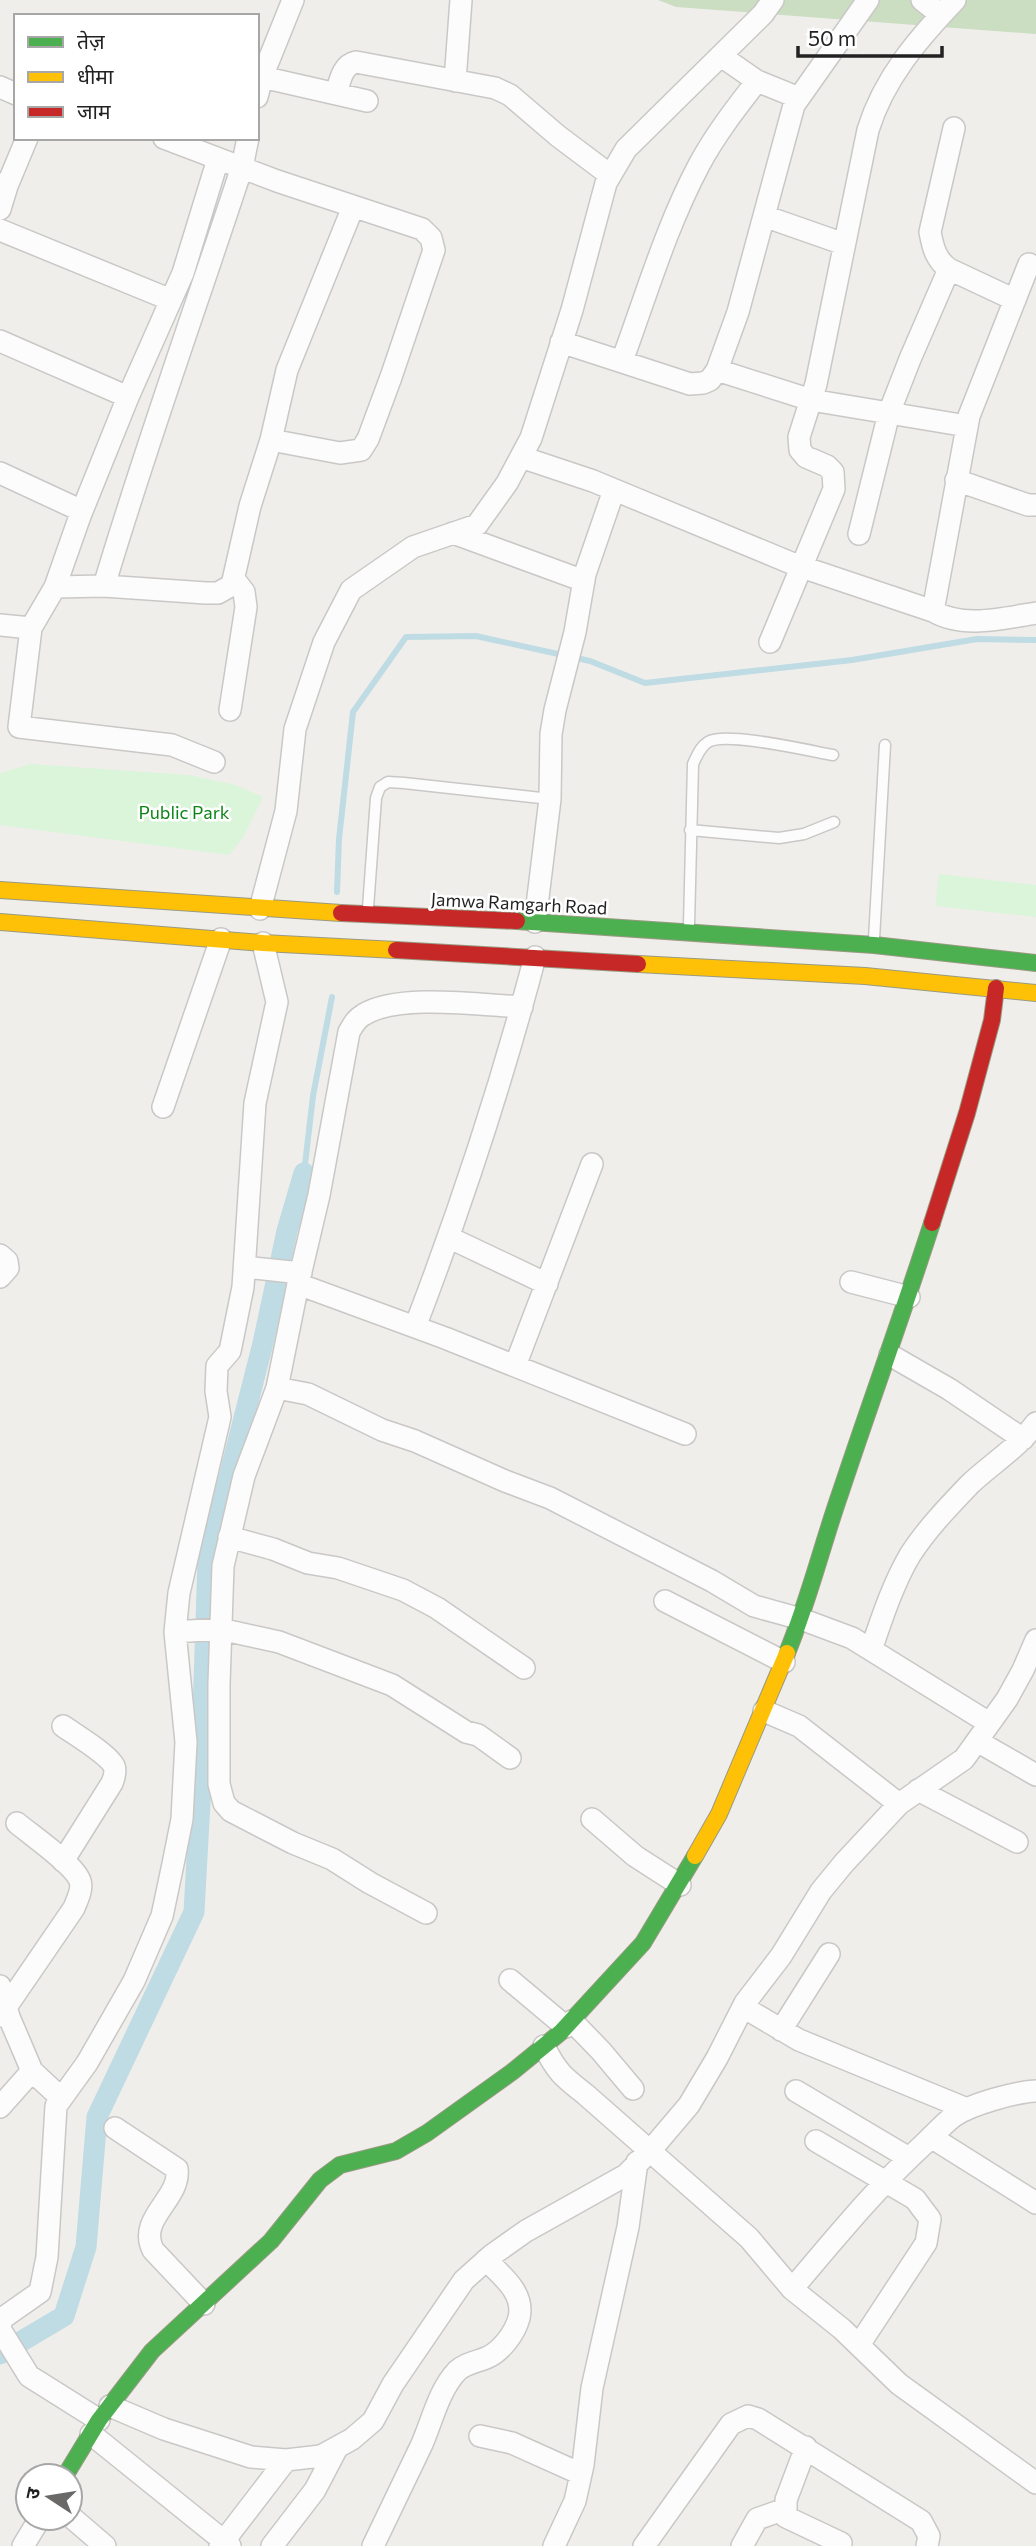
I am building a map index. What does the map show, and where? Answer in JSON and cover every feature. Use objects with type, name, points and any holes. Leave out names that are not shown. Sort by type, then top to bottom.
[{"type":"main road","name":"Jamwa Ramgarh Road","points":[[0,890],[260,909],[535,922],[590,928],[874,945],[1036,963]]},
{"type":"main road","points":[[0,922],[263,943],[865,976],[1036,993]]},
{"type":"main road","points":[[74,2462],[100,2420],[152,2351],[271,2241],[320,2180],[340,2165],[396,2151],[427,2133],[544,2046],[569,2024],[643,1943],[680,1885],[719,1814],[801,1619],[841,1493],[890,1355],[967,1113],[972,1084],[995,1010],[996,988]]},
{"type":"street","points":[[293,0],[259,87],[336,94],[367,101]]},
{"type":"street","points":[[455,81],[461,0]]},
{"type":"street","points":[[260,909],[286,811],[295,729],[324,642],[351,590],[413,547],[477,525],[507,483],[531,438],[610,175],[626,149],[763,14],[773,0]]},
{"type":"street","points":[[561,342],[690,384],[710,380],[718,370],[738,312],[790,120],[799,98],[867,0]]},
{"type":"street","points":[[771,642],[834,489],[833,472],[827,466],[806,457],[800,450],[799,437],[824,348],[868,130],[876,106],[906,55],[948,7],[922,0]]},
{"type":"street","points":[[721,56],[757,81],[799,98]]},
{"type":"street","points":[[336,94],[348,64],[356,62],[495,88],[510,95],[610,175]]},
{"type":"street","points":[[622,362],[660,256],[699,165],[727,120],[757,81]]},
{"type":"street","points":[[954,128],[930,232],[933,249],[940,263],[949,269],[1015,300]]},
{"type":"street","points":[[0,209],[4,185],[26,140]]},
{"type":"street","points":[[172,140],[215,151],[242,167],[422,229],[431,238],[434,250],[391,377],[368,439],[360,450],[340,453],[271,440]]},
{"type":"street","points":[[104,586],[136,476],[178,361],[242,167],[248,140]]},
{"type":"street","points":[[214,762],[172,745],[9,726],[31,628],[55,587],[128,397],[183,273],[215,151]]},
{"type":"street","points":[[55,587],[104,586],[218,593],[232,584],[287,370],[353,207]]},
{"type":"street","points":[[764,216],[844,244]]},
{"type":"street","points":[[0,230],[171,300]]},
{"type":"street","points":[[933,611],[967,426],[1029,264]]},
{"type":"street","points":[[859,534],[889,413],[949,269]]},
{"type":"street","points":[[0,341],[128,397]]},
{"type":"street","points":[[718,370],[811,400],[967,426]]},
{"type":"street","points":[[521,457],[614,490],[803,567],[933,611],[940,616],[970,620],[1036,613]]},
{"type":"street","points":[[0,473],[82,511]]},
{"type":"street","points":[[956,480],[1028,505],[1036,505]]},
{"type":"street","points":[[535,922],[550,799],[551,734],[593,545],[614,490]]},
{"type":"street","points":[[453,533],[584,581]]},
{"type":"street","points":[[230,710],[246,607],[244,592],[234,579]]},
{"type":"street","points":[[0,625],[31,628]]},
{"type":"street","points":[[163,1107],[221,939]]},
{"type":"street","points":[[263,943],[278,1002],[255,1103],[254,1268],[230,1351],[217,1366],[216,1391],[220,1417],[179,1592],[186,1742],[182,1819],[162,1916],[134,1981],[87,2063],[56,2106],[47,2257],[40,2292],[3,2318],[0,2327],[29,2375],[100,2420],[225,2544],[286,2460]]},
{"type":"street","points":[[415,1327],[448,1237],[522,1007],[535,957]]},
{"type":"street","points":[[426,1913],[332,1859],[293,1843],[231,1811],[224,1803],[219,1784],[216,1629],[222,1566],[244,1476],[277,1388],[297,1277],[322,1182],[349,1032],[355,1021],[381,1007],[415,1003],[522,1007]]},
{"type":"street","points":[[515,1366],[592,1164]]},
{"type":"street","points":[[448,1237],[547,1283]]},
{"type":"street","points":[[0,1255],[8,1268],[0,1277]]},
{"type":"street","points":[[254,1268],[297,1277],[685,1434]]},
{"type":"street","points":[[851,1282],[909,1297]]},
{"type":"street","points":[[871,1650],[897,1582],[926,1533],[971,1484],[1030,1431],[890,1355]]},
{"type":"street","points":[[277,1388],[308,1394],[382,1430],[415,1441],[550,1498],[712,1581],[754,1606],[801,1619],[852,1638],[983,1732],[1036,1775]]},
{"type":"street","points":[[229,1537],[309,1563],[338,1567],[403,1590],[437,1608],[524,1668]]},
{"type":"street","points":[[665,1601],[784,1662]]},
{"type":"street","points":[[180,1631],[216,1629],[279,1642],[392,1685],[466,1732],[478,1735],[510,1758]]},
{"type":"street","points":[[100,2420],[164,2429],[251,2457],[286,2460],[321,2456],[352,2440],[373,2421],[393,2384],[464,2280],[486,2260],[537,2224],[626,2175],[689,2105],[743,2007],[782,1956],[821,1891],[899,1804],[964,1759],[1007,1699],[1030,1674],[1036,1640]]},
{"type":"street","points":[[764,1710],[799,1727],[899,1804]]},
{"type":"street","points":[[63,1726],[114,1765],[115,1774],[63,1861]]},
{"type":"street","points":[[918,1790],[1017,1842]]},
{"type":"street","points":[[592,1819],[635,1856],[680,1885]]},
{"type":"street","points":[[4,2012],[74,1908],[81,1891],[80,1881],[72,1868],[17,1823]]},
{"type":"street","points":[[781,2030],[829,1954]]},
{"type":"street","points":[[510,1980],[601,2050],[633,2090]]},
{"type":"street","points":[[0,1986],[4,2012],[32,2071],[61,2098]]},
{"type":"street","points":[[743,2007],[781,2030],[967,2109]]},
{"type":"street","points":[[544,2046],[554,2067],[563,2077],[644,2157],[749,2238],[792,2289],[842,2329],[900,2384],[1036,2483]]},
{"type":"street","points":[[0,2106],[32,2071]]},
{"type":"street","points":[[796,2091],[909,2158]]},
{"type":"street","points":[[792,2289],[885,2181],[955,2115],[1019,2092],[1036,2091]]},
{"type":"street","points":[[115,2128],[177,2169],[177,2180],[151,2224],[149,2243],[204,2304]]},
{"type":"street","points":[[931,2137],[1036,2203]]},
{"type":"street","points":[[816,2141],[915,2199],[930,2219],[929,2232],[915,2260],[859,2345]]},
{"type":"street","points":[[554,2546],[575,2501],[592,2388],[644,2157]]},
{"type":"street","points":[[373,2546],[446,2386],[458,2369],[488,2358],[498,2351],[515,2329],[520,2316],[519,2301],[514,2289],[486,2260]]},
{"type":"street","points":[[645,2546],[731,2424],[739,2418],[748,2417],[758,2419],[806,2447],[921,2521],[929,2536],[927,2546]]},
{"type":"street","points":[[480,2436],[512,2443],[581,2474]]},
{"type":"street","points":[[806,2447],[786,2500],[786,2517],[844,2545]]},
{"type":"street","points":[[272,2546],[315,2490],[337,2448]]},
{"type":"street","points":[[742,2546],[757,2519],[785,2509]]},
{"type":"street","points":[[84,2528],[105,2546]]},
{"type":"lane","points":[[689,932],[693,764],[701,748],[710,740],[729,737],[833,755]]},
{"type":"lane","points":[[874,945],[886,745]]},
{"type":"lane","points":[[360,914],[376,798],[380,787],[388,782],[550,799]]},
{"type":"lane","points":[[690,830],[779,838],[804,834],[834,822]]},
{"type":"green space","points":[[658,0],[1036,0],[1036,34],[676,7]]},
{"type":"green space","name":"Public Park","points":[[31,764],[189,775],[236,785],[263,797],[244,836],[229,855],[0,825],[0,773]]},
{"type":"green space","points":[[939,874],[1036,885],[1036,917],[935,906]]},
{"type":"waterway","points":[[337,892],[339,839],[353,712],[406,637],[476,636],[590,661],[645,683],[852,660],[977,639],[1036,640]]},
{"type":"waterway","points":[[304,1173],[313,1096],[332,997]]},
{"type":"waterway","points":[[0,2354],[64,2316],[86,2247],[97,2117],[194,1912],[208,1560],[263,1343],[287,1231],[304,1173]]},
{"type":"traffic: fast","points":[[517,921],[874,945],[1036,963]]},
{"type":"traffic: fast","points":[[787,1653],[932,1223]]},
{"type":"traffic: fast","points":[[74,2462],[99,2420],[152,2351],[271,2241],[320,2180],[340,2165],[396,2151],[427,2133],[512,2072],[561,2032],[643,1943],[695,1856]]},
{"type":"traffic: slow","points":[[0,890],[341,913]]},
{"type":"traffic: slow","points":[[0,922],[263,943],[396,950]]},
{"type":"traffic: slow","points":[[638,964],[865,976],[1036,993]]},
{"type":"traffic: slow","points":[[695,1856],[719,1814],[787,1653]]},
{"type":"traffic: jam","points":[[341,913],[517,921]]},
{"type":"traffic: jam","points":[[396,950],[638,964]]},
{"type":"traffic: jam","points":[[932,1223],[967,1113],[992,1020],[996,988]]}]
